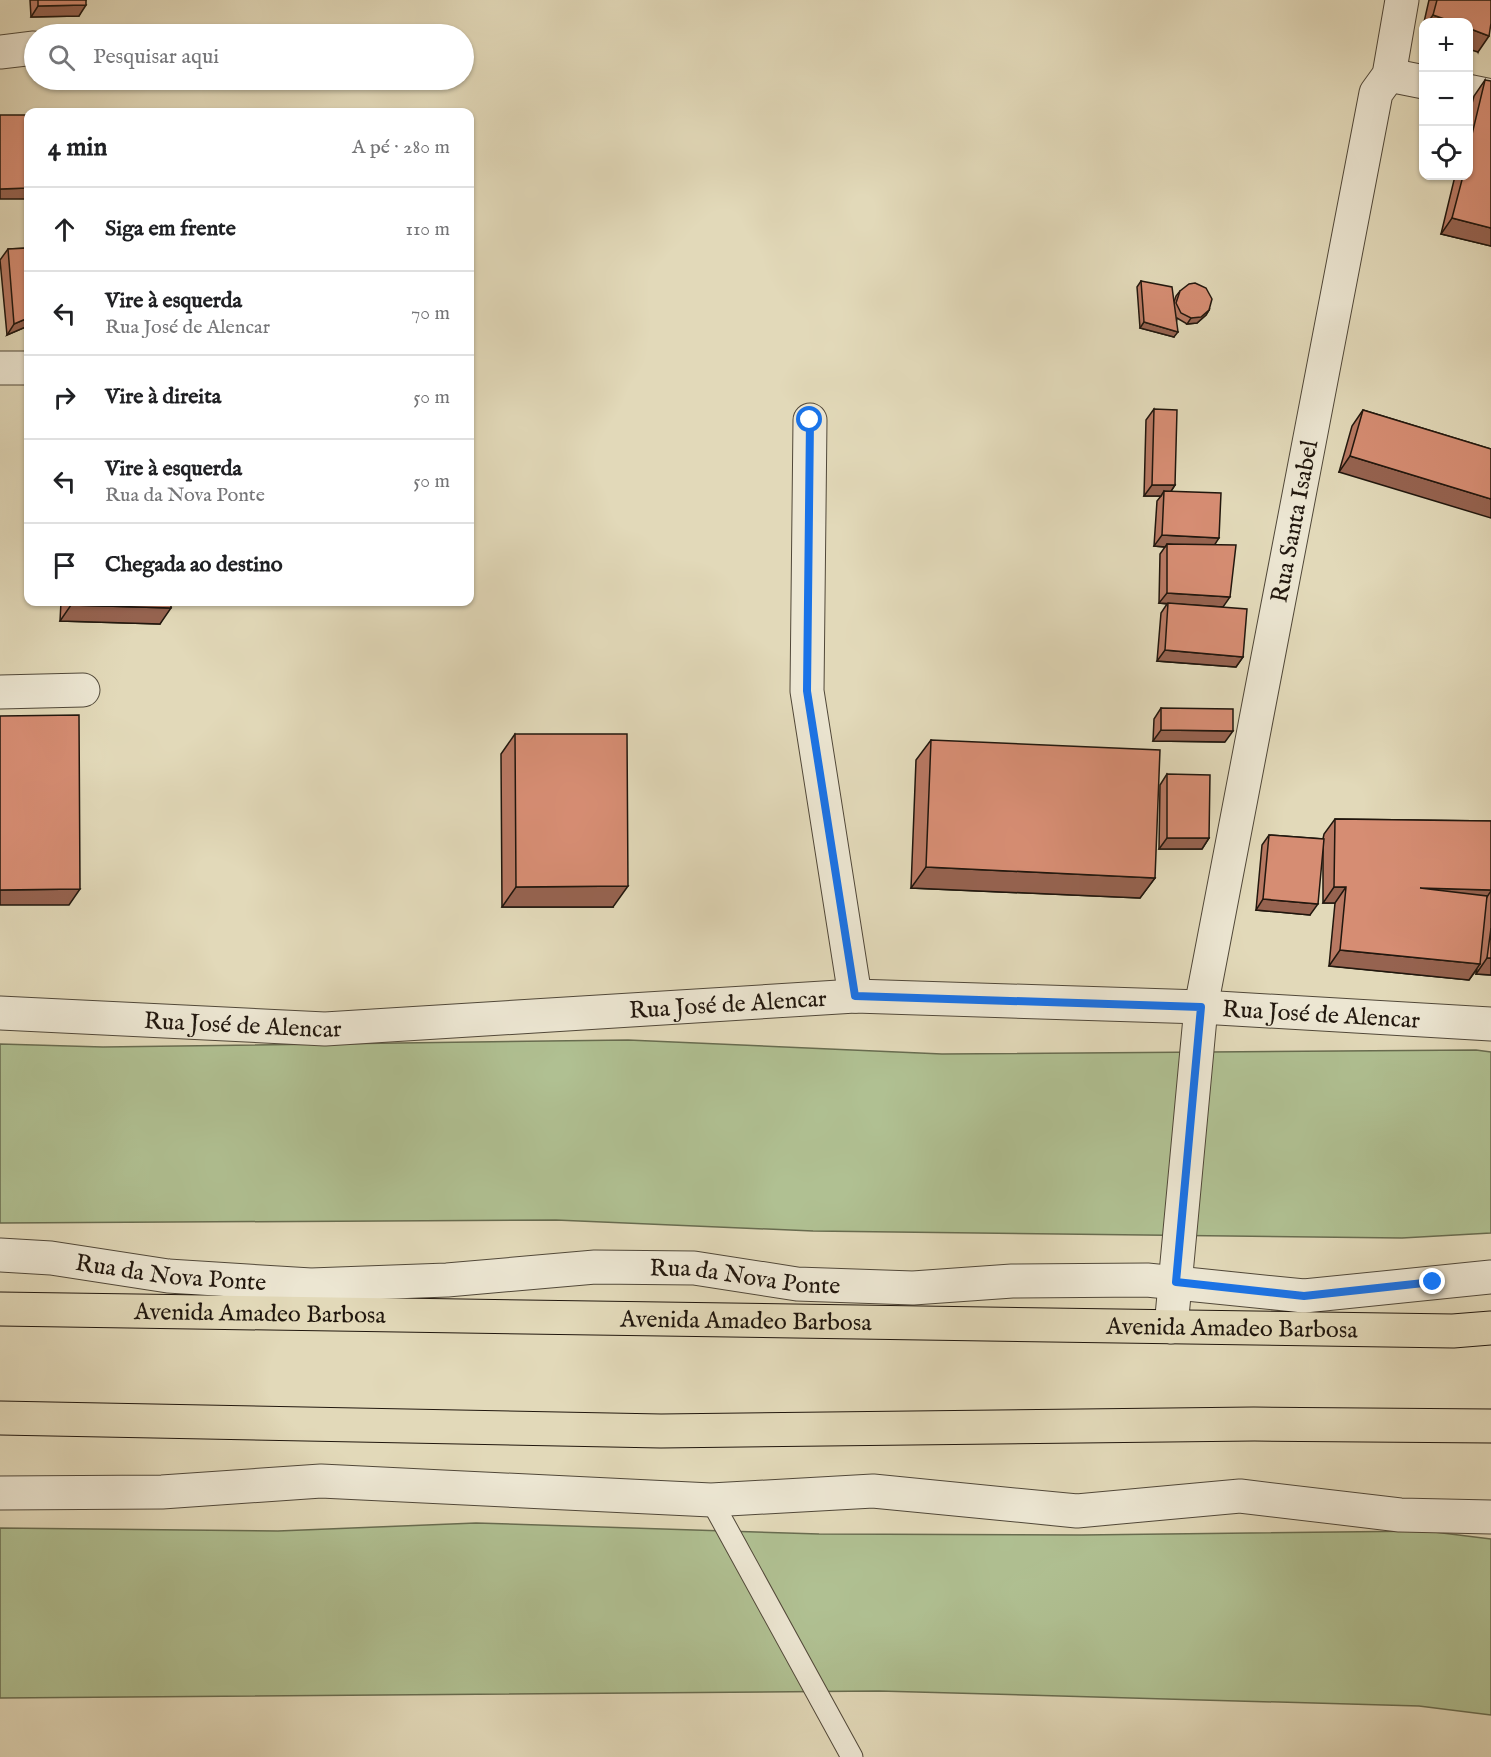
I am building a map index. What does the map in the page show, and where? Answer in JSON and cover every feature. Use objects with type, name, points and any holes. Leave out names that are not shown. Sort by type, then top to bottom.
[{"type":"main road","name":"Avenida Amadeo Barbosa","points":[[0,1309],[1454,1331],[1491,1328]]},
{"type":"main road","points":[[0,1418],[661,1431],[1254,1424],[1491,1426]]},
{"type":"street","name":"Rua Santa Isabel","points":[[1171,1327],[1201,1007],[1376,93],[1389,75],[1402,0]]},
{"type":"street","points":[[0,52],[24,49]]},
{"type":"street","points":[[1389,75],[1419,81]]},
{"type":"street","points":[[1473,92],[1491,96]]},
{"type":"street","points":[[0,368],[24,368]]},
{"type":"street","points":[[810,420],[807,691],[855,996]]},
{"type":"street","points":[[0,692],[83,690]]},
{"type":"street","name":"Rua José de Alencar","points":[[0,1013],[326,1029],[855,996],[1201,1007],[1491,1024]]},
{"type":"street","name":"Rua da Nova Ponte","points":[[0,1255],[51,1258],[168,1276],[311,1285],[447,1281],[595,1267],[694,1268],[797,1284],[913,1288],[1012,1281],[1147,1280],[1304,1296],[1491,1277]]},
{"type":"street","points":[[0,1493],[162,1492],[321,1481],[711,1500],[873,1491],[1077,1511],[1240,1496],[1400,1515],[1491,1516]]},
{"type":"lane","points":[[711,1500],[852,1757]]},
{"type":"green space","points":[[628,1040],[942,1054],[1476,1050],[1491,1052],[1491,1233],[1402,1238],[813,1231],[556,1220],[0,1223],[0,1044],[103,1047]]},
{"type":"green space","points":[[476,1523],[819,1534],[1082,1535],[1426,1531],[1491,1539],[1491,1715],[1419,1706],[879,1691],[0,1698],[0,1528],[278,1531]]},
{"type":"building","points":[[38,0],[86,0],[86,5],[38,6]]},
{"type":"building","points":[[1437,0],[1491,0],[1489,36],[1473,30],[1473,18],[1442,18],[1433,15]]},
{"type":"building","points":[[1485,80],[1491,81],[1491,228],[1452,218],[1462,180],[1473,180],[1473,130]]},
{"type":"building","points":[[0,115],[24,115],[24,188],[0,189]]},
{"type":"building","points":[[24,248],[24,320],[14,324],[8,249]]},
{"type":"building","points":[[1141,281],[1172,287],[1178,332],[1144,322]]},
{"type":"building","points":[[1195,283],[1206,288],[1212,299],[1209,310],[1201,317],[1191,318],[1181,313],[1176,303],[1180,291],[1189,284]]},
{"type":"building","points":[[1154,409],[1177,410],[1175,485],[1152,485]]},
{"type":"building","points":[[1363,410],[1491,449],[1491,499],[1350,456]]},
{"type":"building","points":[[1164,491],[1221,493],[1219,538],[1162,535]]},
{"type":"building","points":[[1167,544],[1236,545],[1230,597],[1167,593]]},
{"type":"building","points":[[1168,603],[1247,609],[1243,657],[1165,650]]},
{"type":"building","points":[[104,606],[171,606],[171,608]]},
{"type":"building","points":[[1161,708],[1233,709],[1233,731],[1161,730]]},
{"type":"building","points":[[79,715],[80,889],[0,890],[0,716]]},
{"type":"building","points":[[515,734],[627,734],[628,886],[516,887]]},
{"type":"building","points":[[931,740],[1160,750],[1155,878],[926,867]]},
{"type":"building","points":[[1167,774],[1210,775],[1209,838],[1167,838]]},
{"type":"building","points":[[1335,819],[1491,821],[1491,890],[1420,888],[1487,896],[1480,964],[1340,950],[1346,887],[1334,887]]},
{"type":"building","points":[[1269,835],[1324,839],[1318,904],[1263,899]]},
{"type":"building","points":[[1491,928],[1491,958],[1487,958]]},
{"type":"route","points":[[810,420],[807,691],[855,996],[1201,1007],[1176,1282],[1304,1296],[1433,1282]]}]
